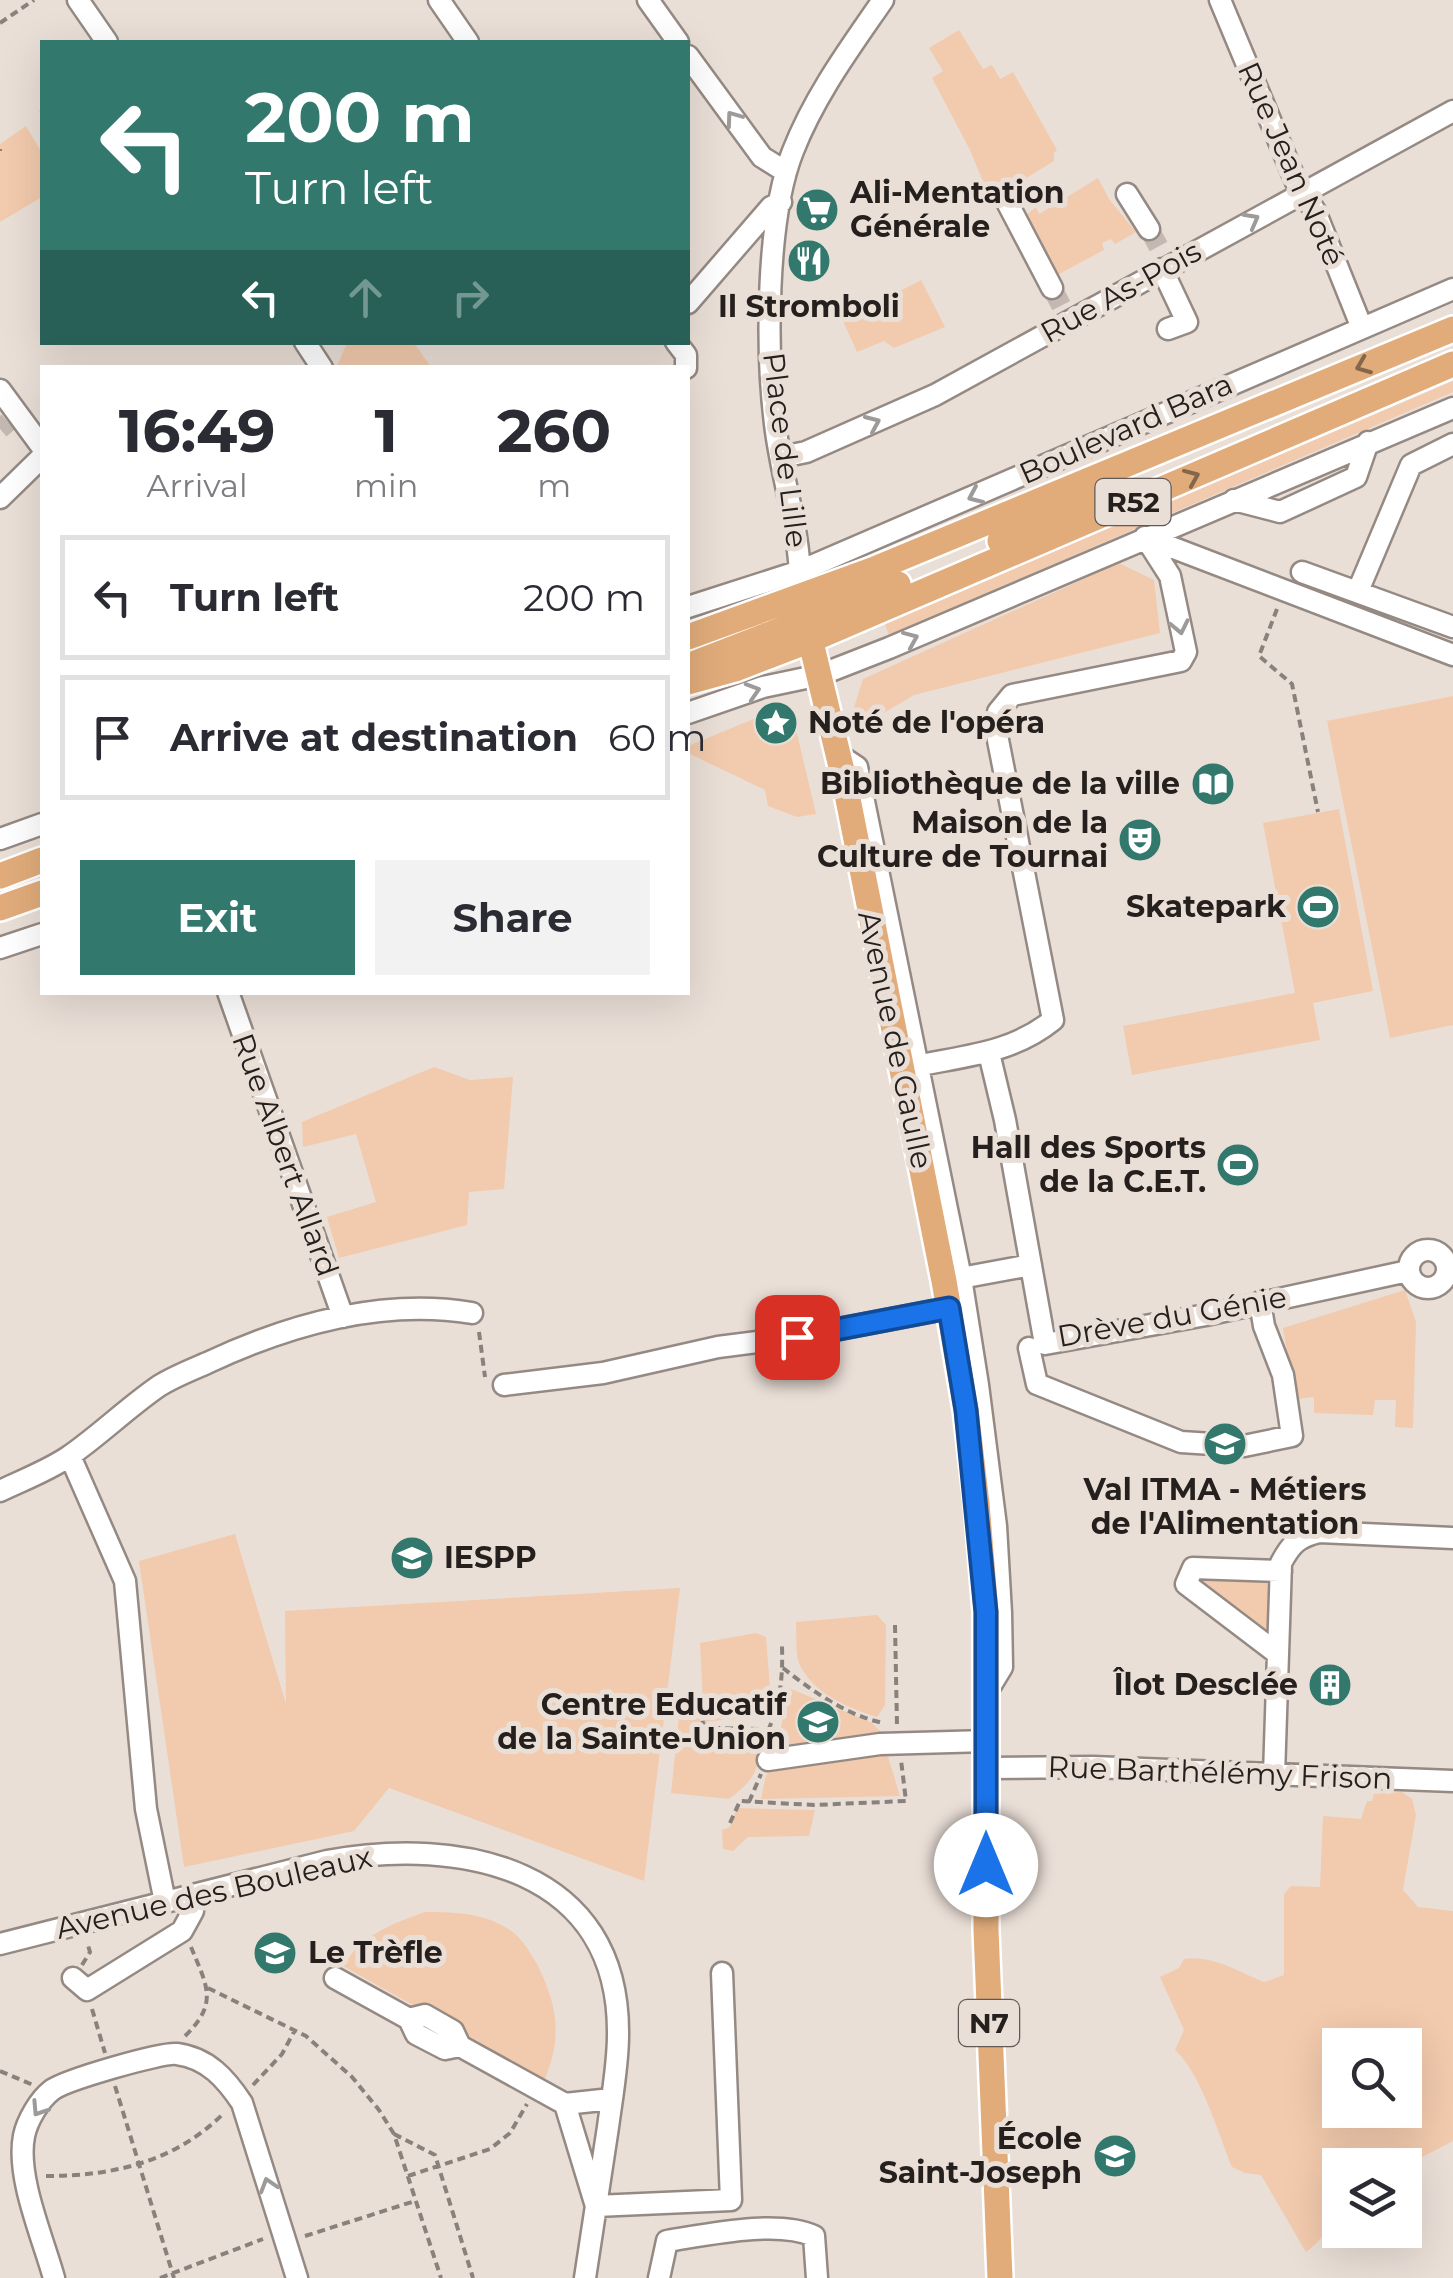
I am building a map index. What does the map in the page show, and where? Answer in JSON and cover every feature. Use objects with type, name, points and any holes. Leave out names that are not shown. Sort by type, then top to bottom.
[{"type":"main road","name":"Boulevard Bara","points":[[805,608],[1018,534],[1093,494],[1127,464],[1453,329]]},
{"type":"main road","name":"R52","points":[[690,665],[805,608],[1453,364]]},
{"type":"main road","name":"R52","points":[[690,637],[805,608]]},
{"type":"main road","name":"R52","points":[[690,681],[735,669],[805,608]]},
{"type":"main road","name":"Avenue de Gaulle","points":[[805,608],[953,1280],[949,1308]]},
{"type":"main road","points":[[0,876],[40,861]]},
{"type":"main road","points":[[0,908],[40,894]]},
{"type":"main road","name":"N7","points":[[949,1308],[977,1504],[988,1690],[989,2046],[1000,2278]]},
{"type":"street","points":[[78,0],[106,40]]},
{"type":"street","points":[[439,0],[467,40]]},
{"type":"street","points":[[648,0],[677,40]]},
{"type":"street","name":"Place de Lille","points":[[805,608],[774,420],[770,358],[772,276],[781,202],[794,147],[822,92],[882,0]]},
{"type":"street","name":"Rue Jean Noté","points":[[1220,0],[1289,165],[1315,211],[1362,328]]},
{"type":"street","points":[[690,59],[762,158],[786,172]]},
{"type":"street","name":"Rue As-Pois","points":[[782,458],[806,452],[935,396],[1066,316],[1453,111]]},
{"type":"street","points":[[1127,194],[1149,229]]},
{"type":"street","points":[[690,301],[771,207],[781,202]]},
{"type":"street","points":[[1008,204],[1052,288]]},
{"type":"street","points":[[1164,263],[1187,322],[1168,330]]},
{"type":"street","name":"Boulevard Bara","points":[[690,607],[805,608],[1362,328],[1453,289]]},
{"type":"street","points":[[0,390],[12,418],[40,446]]},
{"type":"street","points":[[690,711],[762,687],[820,675],[1453,408]]},
{"type":"street","points":[[1234,500],[1280,512],[1356,477],[1368,442]]},
{"type":"street","points":[[1358,591],[1411,465],[1453,444]]},
{"type":"street","points":[[0,498],[40,459]]},
{"type":"street","points":[[1145,537],[1453,654]]},
{"type":"street","points":[[909,1068],[990,1053],[1033,1036],[1054,1020],[997,735],[998,712],[1012,695],[1181,661],[1186,652],[1170,576],[1145,537]]},
{"type":"street","points":[[1302,572],[1453,627]]},
{"type":"street","points":[[0,839],[40,825]]},
{"type":"street","points":[[0,948],[40,935]]},
{"type":"street","name":"Rue Albert Allard","points":[[229,995],[342,1317]]},
{"type":"street","name":"Drève du Génie","points":[[990,1053],[1046,1344],[1206,1315],[1408,1271],[1416,1254],[1428,1250],[1440,1254],[1450,1265]]},
{"type":"street","points":[[988,1690],[1002,1667],[996,1526],[953,1280],[1032,1265]]},
{"type":"street","points":[[1029,1348],[1037,1384],[1181,1442],[1244,1446],[1292,1436],[1283,1375],[1264,1326],[1260,1302]]},
{"type":"street","points":[[0,1490],[70,1456],[161,1384],[245,1345],[342,1317],[388,1309],[441,1308],[472,1313]]},
{"type":"street","points":[[504,1385],[603,1373],[718,1348],[949,1308]]},
{"type":"street","points":[[70,1456],[125,1582],[146,1810],[165,1902]]},
{"type":"street","points":[[1274,1776],[1281,1571],[1289,1548],[1299,1537],[1319,1532],[1453,1538]]},
{"type":"street","points":[[1278,1654],[1186,1584],[1193,1568],[1281,1571]]},
{"type":"street","points":[[768,1760],[899,1742],[987,1741]]},
{"type":"street","name":"Rue Barthélémy Frison","points":[[986,1768],[1453,1781]]},
{"type":"street","name":"Avenue des Bouleaux","points":[[0,1944],[374,1852],[433,1852],[474,1858],[552,1889],[603,1953],[614,1992],[618,2035],[585,2278]]},
{"type":"street","points":[[80,1984],[182,1931],[193,1911],[191,1895]]},
{"type":"street","points":[[596,2206],[731,2200],[722,1973]]},
{"type":"street","points":[[335,1978],[409,2018],[416,2034],[445,2049],[460,2046],[566,2104],[612,2099]]},
{"type":"street","points":[[54,2278],[25,2176],[24,2134],[37,2106],[52,2090],[154,2056],[176,2054],[206,2063],[226,2079],[239,2098],[297,2278]]},
{"type":"street","name":"Avenue des Bouleaux","points":[[566,2104],[596,2206]]},
{"type":"street","points":[[659,2278],[666,2242],[716,2233],[798,2229],[814,2236],[817,2278]]},
{"type":"path","points":[[0,23],[34,0]]},
{"type":"path","points":[[1284,591],[1259,656],[1292,684],[1318,812]]},
{"type":"path","points":[[472,1313],[479,1332],[486,1381],[504,1385]]},
{"type":"path","points":[[783,1668],[814,1692],[852,1712],[898,1726],[895,1625]]},
{"type":"path","points":[[699,1695],[703,1724],[757,1729],[762,1742],[777,1717],[782,1645]]},
{"type":"path","points":[[730,1823],[740,1801],[814,1805],[906,1801],[899,1742]]},
{"type":"path","points":[[748,1802],[768,1760]]},
{"type":"path","points":[[176,2054],[182,2038],[204,2012],[208,1988],[182,1931]]},
{"type":"path","points":[[85,1936],[90,1952]]},
{"type":"path","points":[[80,1984],[106,2058]]},
{"type":"path","points":[[208,1988],[295,2030],[352,2076],[394,2134],[440,2278]]},
{"type":"path","points":[[25,2176],[73,2176],[140,2165],[174,2152],[209,2128],[239,2098],[282,2054],[295,2030]]},
{"type":"path","points":[[0,2072],[52,2090]]},
{"type":"path","points":[[408,2176],[490,2149],[510,2133],[537,2088]]},
{"type":"path","points":[[118,2093],[174,2276]]},
{"type":"path","points":[[394,2134],[436,2155],[473,2278]]},
{"type":"path","points":[[160,2278],[284,2237],[416,2200]]},
{"type":"shaded area","points":[[959,30],[983,69],[992,65],[1000,79],[1013,72],[1057,150],[1054,161],[990,199],[970,150],[932,78],[943,71],[929,48]]},
{"type":"shaded area","points":[[26,126],[40,150],[40,198],[0,222],[0,144]]},
{"type":"shaded area","points":[[1098,178],[1109,199],[1136,232],[1115,244],[1111,239],[1102,243],[1104,250],[1057,275],[1060,284],[1025,216],[1036,207],[1039,214]]},
{"type":"shaded area","points":[[921,280],[945,327],[894,348],[884,341],[857,352],[843,321]]},
{"type":"shaded area","points":[[346,345],[415,345],[430,365],[337,365]]},
{"type":"shaded area","points":[[1453,381],[1453,392],[889,635],[885,624],[904,615]]},
{"type":"shaded area","points":[[1119,563],[1154,580],[1160,633],[914,695],[864,725],[851,717],[863,679]]},
{"type":"shaded area","points":[[1453,696],[1453,1025],[1390,1038],[1327,721]]},
{"type":"shaded area","points":[[771,712],[795,725],[816,814],[797,817],[768,806],[765,790],[690,754],[690,745]]},
{"type":"shaded area","name":"Skatepark","points":[[1339,809],[1373,991],[1313,1003],[1320,1040],[1132,1075],[1123,1026],[1295,993],[1263,823]]},
{"type":"shaded area","points":[[434,1067],[470,1080],[513,1077],[504,1189],[469,1192],[467,1225],[339,1258],[327,1217],[376,1202],[356,1134],[303,1147],[302,1122]]},
{"type":"shaded area","points":[[1405,1290],[1416,1322],[1413,1428],[1395,1427],[1396,1400],[1375,1400],[1373,1415],[1314,1413],[1314,1397],[1298,1399],[1283,1357],[1283,1328]]},
{"type":"shaded area","points":[[235,1534],[286,1704],[285,1611],[680,1588],[644,1881],[389,1788],[354,1831],[184,1867],[139,1561]]},
{"type":"shaded area","points":[[1203,1576],[1272,1579],[1270,1641],[1202,1590]]},
{"type":"shaded area","points":[[877,1615],[886,1625],[885,1705],[877,1717],[843,1704],[805,1674],[798,1659],[796,1622]]},
{"type":"shaded area","points":[[756,1633],[766,1637],[772,1715],[704,1722],[700,1643]]},
{"type":"shaded area","points":[[789,1688],[872,1723],[881,1732],[874,1739],[776,1751]]},
{"type":"shaded area","points":[[680,1707],[698,1709],[701,1723],[710,1732],[740,1733],[757,1739],[754,1774],[729,1799],[671,1793]]},
{"type":"shaded area","points":[[886,1750],[900,1796],[761,1799],[766,1775],[776,1766]]},
{"type":"shaded area","points":[[1402,1792],[1412,1799],[1416,1815],[1403,1890],[1418,1907],[1453,1911],[1453,2141],[1422,2157],[1422,2148],[1322,2148],[1322,2236],[1306,2252],[1261,2175],[1232,2167],[1201,2088],[1175,2050],[1184,2030],[1160,1977],[1179,1968],[1184,1959],[1194,1958],[1225,1965],[1264,1982],[1284,1975],[1284,1894],[1291,1886],[1320,1887],[1323,1816],[1361,1819],[1367,1801],[1372,1801],[1374,1794]]},
{"type":"shaded area","points":[[737,1808],[815,1810],[809,1836],[748,1837],[733,1851],[723,1849],[722,1830],[730,1827]]},
{"type":"shaded area","points":[[425,1912],[484,1918],[505,1927],[525,1945],[550,1995],[555,2022],[554,2049],[545,2079],[343,1966],[368,1938]]},
{"type":"tunnel","points":[[1149,229],[1162,253]]},
{"type":"tunnel","points":[[1052,288],[1064,311]]},
{"type":"tunnel","points":[[0,429],[8,422]]},
{"type":"place","name":"Ali-Mentation Générale","points":[[817,210]]},
{"type":"place","name":"Il Stromboli","points":[[809,261]]},
{"type":"place","name":"Noté de l'opéra","points":[[776,723]]},
{"type":"place","name":"Bibliothèque de la ville","points":[[1213,784]]},
{"type":"place","name":"Maison de la Culture de Tournai","points":[[1140,840]]},
{"type":"place","name":"Skatepark","points":[[1318,907]]},
{"type":"place","name":"Hall des Sports de la C.E.T.","points":[[1238,1165]]},
{"type":"place","name":"Val ITMA - Métiers de l'Alimentation","points":[[1225,1444]]},
{"type":"place","name":"IESPP","points":[[412,1558]]},
{"type":"place","name":"Îlot Desclée","points":[[1330,1685]]},
{"type":"place","name":"Centre Educatif de la Sainte-Union","points":[[818,1722]]},
{"type":"place","name":"Le Trèfle","points":[[275,1953]]},
{"type":"place","name":"École Saint-Joseph","points":[[1115,2156]]},
{"type":"route","points":[[797,1337],[949,1308],[966,1410],[986,1612],[986,1865]]}]
